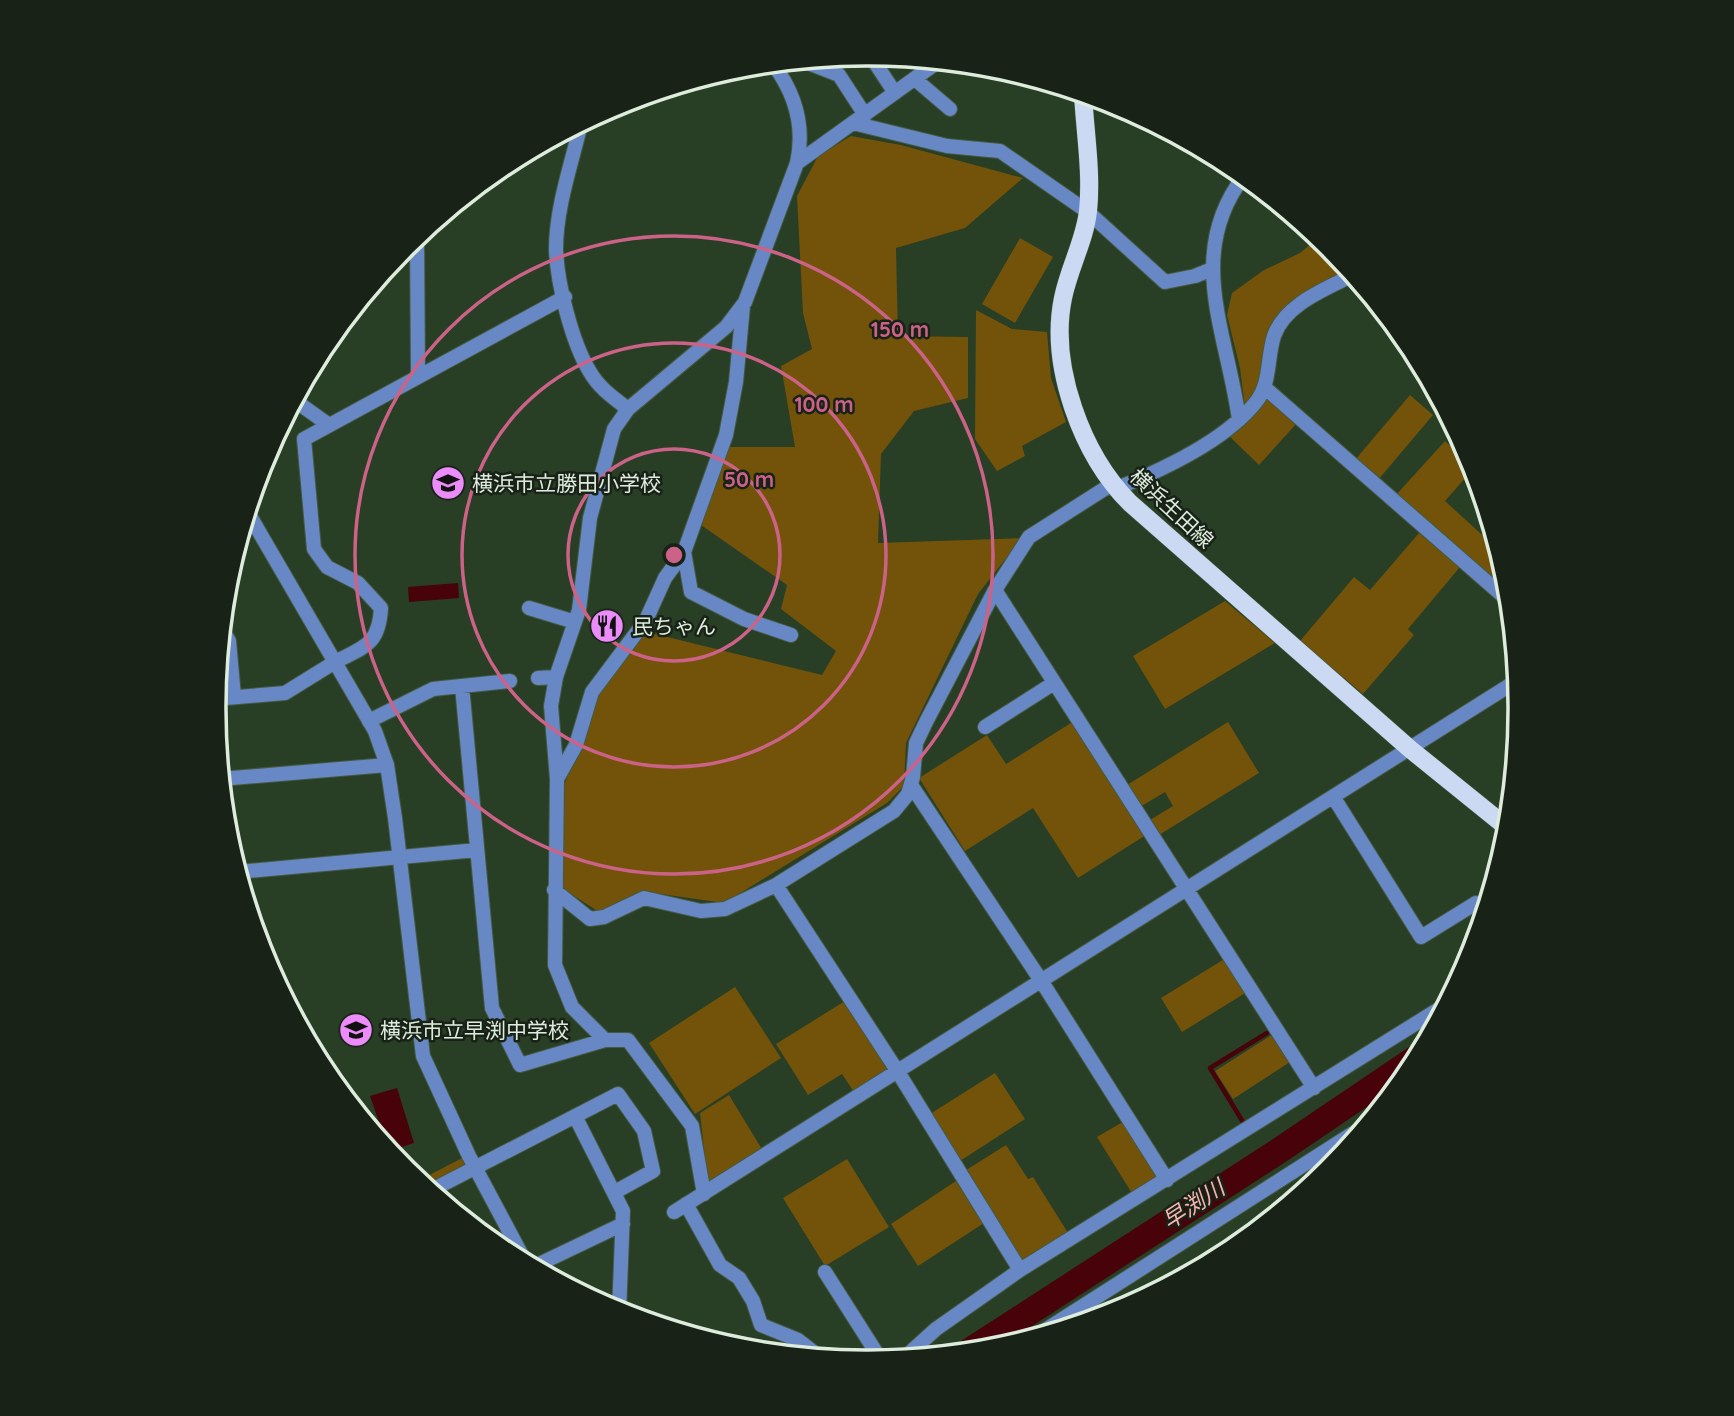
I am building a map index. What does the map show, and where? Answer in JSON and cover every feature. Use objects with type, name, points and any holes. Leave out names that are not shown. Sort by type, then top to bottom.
[{"type":"main road","name":"横浜生田線","points":[[1083,105],[1088,212],[1063,300],[1062,360],[1083,428],[1114,486],[1410,749],[1498,820]]},
{"type":"street","points":[[878,67],[895,93]]},
{"type":"street","points":[[822,68],[839,75],[859,119],[947,146],[1000,151],[1088,212],[1165,282],[1212,269]]},
{"type":"street","points":[[826,70],[830,68]]},
{"type":"street","points":[[797,163],[928,70]]},
{"type":"street","points":[[557,779],[576,745],[592,692],[646,620],[664,578],[684,552],[726,435],[736,382],[743,306],[797,163],[801,145],[800,120],[792,94],[779,73]]},
{"type":"street","points":[[916,79],[950,109]]},
{"type":"street","points":[[578,135],[560,216],[556,249],[579,350],[590,373],[603,389],[628,409]]},
{"type":"street","points":[[1238,185],[1222,212],[1212,269],[1219,325],[1239,420]]},
{"type":"street","points":[[417,250],[418,375]]},
{"type":"street","points":[[554,891],[590,919],[604,917],[644,898],[701,911],[725,909],[776,885],[894,811],[908,794],[911,785],[916,743],[995,590],[1029,537],[1114,486],[1168,467],[1239,420],[1257,401],[1264,387],[1275,335],[1286,316],[1311,297],[1344,280]]},
{"type":"street","points":[[226,698],[285,693],[370,643],[377,635],[381,607],[358,583],[327,567],[314,549],[304,439],[565,297]]},
{"type":"street","points":[[605,1040],[572,1007],[555,965],[557,779],[551,725],[556,677],[575,622],[590,518],[614,429],[628,409],[726,327],[743,306]]},
{"type":"street","points":[[1264,387],[1497,591]]},
{"type":"street","points":[[302,405],[329,425]]},
{"type":"street","points":[[251,528],[369,720],[387,765],[423,1056],[516,1244]]},
{"type":"street","points":[[684,552],[691,592],[744,619],[791,635]]},
{"type":"street","points":[[995,590],[1314,1088]]},
{"type":"street","points":[[529,608],[575,622]]},
{"type":"street","points":[[229,643],[234,697]]},
{"type":"street","points":[[538,678],[556,677]]},
{"type":"street","points":[[369,720],[433,689],[510,681]]},
{"type":"street","points":[[985,727],[1054,683]]},
{"type":"street","points":[[462,686],[492,1008],[520,1065],[605,1040],[628,1040],[692,1126],[704,1194]]},
{"type":"street","points":[[806,1346],[798,1340],[761,1325],[739,1278],[720,1265],[680,1208],[1507,687]]},
{"type":"street","points":[[230,778],[387,765]]},
{"type":"street","points":[[911,785],[1042,982],[1167,1180]]},
{"type":"street","points":[[1334,798],[1421,937],[1476,903],[1477,905]]},
{"type":"street","points":[[246,871],[477,850]]},
{"type":"street","points":[[776,885],[898,1072],[1020,1270]]},
{"type":"street","points":[[916,1347],[936,1329],[1020,1270],[1430,1014]]},
{"type":"street","points":[[439,1186],[618,1094],[644,1130],[653,1171],[615,1192]]},
{"type":"street","points":[[575,1116],[623,1211],[620,1300]]},
{"type":"street","points":[[1065,1318],[1339,1143]]},
{"type":"street","points":[[536,1258],[623,1224]]},
{"type":"street","points":[[825,1272],[874,1350]]},
{"type":"shaded area","points":[[851,136],[901,145],[1023,178],[965,228],[896,248],[898,336],[968,337],[968,398],[914,411],[881,454],[878,543],[1022,538],[978,594],[906,743],[904,786],[887,803],[724,903],[647,892],[599,912],[560,887],[565,783],[597,694],[643,631],[822,675],[836,651],[781,609],[787,585],[701,525],[725,447],[795,447],[781,366],[812,349],[803,313],[797,196],[818,156]]},
{"type":"shaded area","points":[[1020,238],[1053,257],[1015,323],[982,304]]},
{"type":"shaded area","points":[[1310,244],[1341,276],[1266,342],[1256,390],[1245,407],[1240,368],[1227,315],[1232,293],[1264,270],[1300,253]]},
{"type":"shaded area","points":[[976,310],[1012,329],[1047,332],[1051,378],[1066,422],[1022,446],[1025,456],[997,471],[975,439]]},
{"type":"shaded area","points":[[1410,395],[1433,415],[1378,480],[1355,460]]},
{"type":"shaded area","points":[[1266,397],[1298,422],[1259,465],[1228,435]]},
{"type":"shaded area","points":[[1445,441],[1453,449],[1465,478],[1445,501],[1486,538],[1496,585],[1396,495]]},
{"type":"shaded area","points":[[1419,533],[1460,567],[1408,629],[1414,635],[1363,694],[1300,641],[1354,577],[1370,590]]},
{"type":"shaded area","points":[[458,583],[459,598],[409,602],[408,587]]},
{"type":"shaded area","points":[[1225,601],[1275,643],[1165,709],[1133,656]]},
{"type":"shaded area","points":[[1074,721],[1146,835],[1078,878],[1033,808],[965,851],[919,778],[987,735],[1006,764]]},
{"type":"shaded area","points":[[1228,722],[1259,773],[1159,835],[1150,820],[1173,806],[1165,792],[1140,807],[1127,785]]},
{"type":"shaded area","points":[[1226,958],[1247,992],[1182,1032],[1161,998]]},
{"type":"shaded area","points":[[735,987],[781,1058],[695,1114],[649,1043]]},
{"type":"shaded area","points":[[845,1001],[888,1071],[854,1092],[842,1074],[808,1095],[776,1044]]},
{"type":"shaded area","points":[[1273,1034],[1290,1062],[1233,1099],[1215,1071]]},
{"type":"shaded area","points":[[995,1073],[1025,1119],[960,1161],[930,1114]]},
{"type":"shaded area","points":[[397,1088],[414,1143],[400,1148],[380,1125],[370,1096]]},
{"type":"shaded area","points":[[729,1095],[763,1151],[708,1186],[700,1113]]},
{"type":"shaded area","points":[[1126,1120],[1161,1178],[1133,1195],[1097,1137]]},
{"type":"shaded area","points":[[1006,1145],[1028,1179],[1033,1177],[1070,1236],[1022,1266],[963,1172]]},
{"type":"shaded area","points":[[464,1157],[469,1167],[438,1185],[428,1176]]},
{"type":"shaded area","points":[[847,1159],[889,1227],[825,1266],[783,1198]]},
{"type":"shaded area","points":[[956,1181],[984,1223],[918,1266],[891,1224]]},
{"type":"waterway","points":[[1243,1122],[1210,1068],[1267,1033]]},
{"type":"waterway","name":"早渕川","points":[[991,1337],[1394,1073]]},
{"type":"place","name":"横浜市立勝田小学校","points":[[448,483]]},
{"type":"place","name":"民ちゃん","points":[[607,626]]},
{"type":"place","name":"横浜市立早渕中学校","points":[[356,1030]]}]
